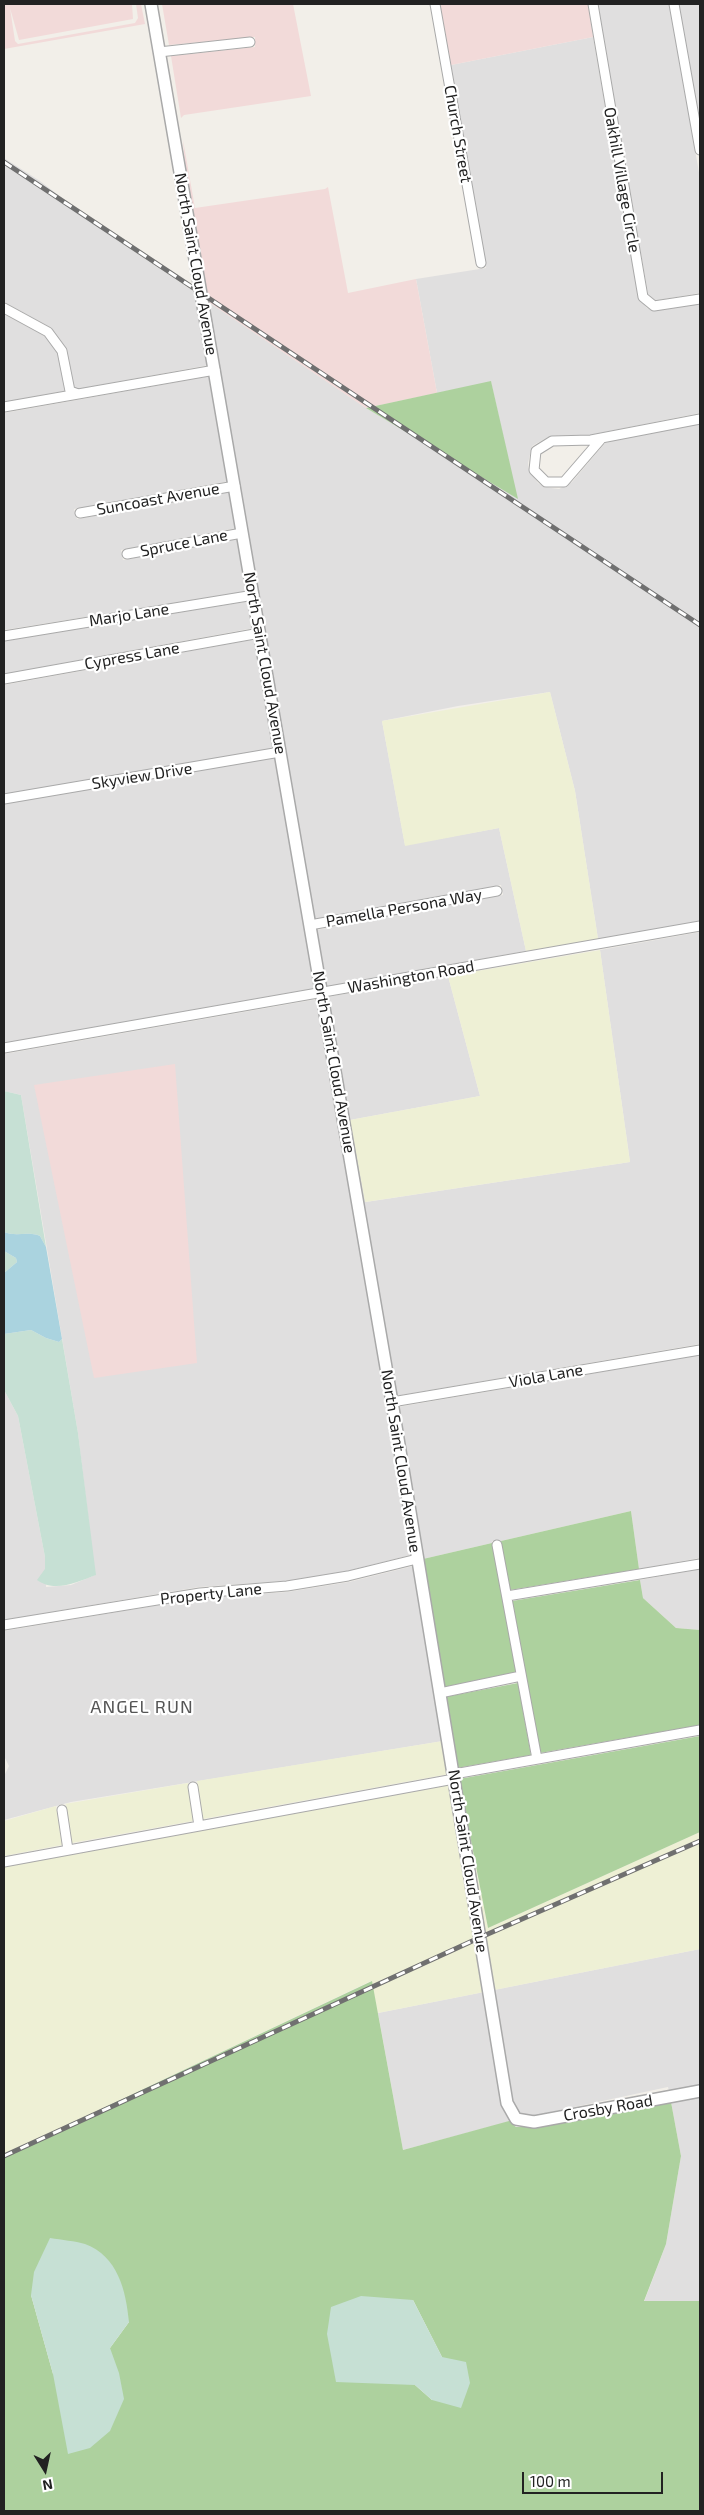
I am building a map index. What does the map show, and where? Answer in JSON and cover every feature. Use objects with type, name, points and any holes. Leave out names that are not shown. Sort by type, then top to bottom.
[{"type":"street","name":"North Saint Cloud Avenue","points":[[151,4],[392,1402],[506,2103],[516,2119]]},
{"type":"street","name":"Church Street","points":[[435,4],[481,264]]},
{"type":"street","name":"Oakhill Village Circle","points":[[593,4],[643,297],[654,306],[700,299]]},
{"type":"street","points":[[674,4],[700,150]]},
{"type":"street","points":[[159,52],[250,42]]},
{"type":"street","points":[[4,308],[48,332],[62,350],[70,390],[78,394]]},
{"type":"street","points":[[4,407],[215,370]]},
{"type":"street","points":[[602,438],[564,482],[546,482],[534,470],[536,451],[547,442],[602,438],[700,419]]},
{"type":"street","name":"Suncoast Avenue","points":[[80,513],[235,486]]},
{"type":"street","name":"Spruce Lane","points":[[127,554],[242,533]]},
{"type":"street","name":"Marjo Lane","points":[[4,636],[254,595]]},
{"type":"street","name":"Cypress Lane","points":[[4,679],[260,633]]},
{"type":"street","name":"Skyview Drive","points":[[4,799],[280,752]]},
{"type":"street","name":"Pamella Persona Way","points":[[310,925],[497,891]]},
{"type":"street","name":"Washington Road","points":[[4,1048],[700,926]]},
{"type":"street","name":"Viola Lane","points":[[392,1402],[700,1350]]},
{"type":"street","points":[[497,1545],[537,1759]]},
{"type":"street","name":"Property Lane","points":[[4,1625],[200,1593],[287,1586],[322,1581],[417,1559]]},
{"type":"street","points":[[507,1596],[700,1564]]},
{"type":"street","points":[[440,1693],[521,1676]]},
{"type":"street","points":[[4,1862],[199,1826],[537,1759],[700,1730]]},
{"type":"street","points":[[193,1787],[199,1826]]},
{"type":"street","points":[[62,1810],[68,1850]]},
{"type":"street","name":"Crosby Road","points":[[516,2119],[534,2122],[700,2091]]},
{"type":"shaded area","points":[[4,4],[132,4],[133,19],[19,40],[10,8],[15,41],[18,44],[135,23],[138,18],[136,4],[141,4],[145,24],[4,49]]},
{"type":"shaded area","points":[[162,4],[293,4],[311,96],[184,115],[181,118],[171,56],[255,47],[255,37],[169,45]]},
{"type":"shaded area","points":[[440,4],[588,4],[593,37],[451,65]]},
{"type":"shaded area","points":[[598,4],[669,4],[700,178],[700,293],[659,300],[655,300],[648,294]]},
{"type":"shaded area","points":[[679,4],[700,4],[700,122]]},
{"type":"shaded area","points":[[593,37],[639,298],[647,308],[654,311],[700,304],[700,413],[590,435],[550,436],[532,446],[528,463],[529,470],[538,483],[544,487],[559,489],[572,482],[605,443],[627,437],[700,424],[700,921],[598,939],[575,791],[550,692],[458,706],[382,721],[405,845],[499,828],[526,951],[325,987],[316,930],[503,895],[501,885],[314,919],[207,301],[366,408],[517,498],[491,382],[437,393],[416,279],[486,268],[451,65]]},
{"type":"shaded area","points":[[183,140],[195,208],[325,189],[328,187],[348,293],[416,279],[437,393],[366,408],[207,301],[185,165]]},
{"type":"shaded area","points":[[4,158],[40,181],[117,240],[196,293],[209,365],[78,389],[74,387],[67,350],[51,328],[4,302]]},
{"type":"shaded area","points":[[4,314],[45,336],[58,353],[65,391],[4,402]]},
{"type":"shaded area","points":[[211,376],[230,481],[74,509],[77,519],[231,492],[237,528],[121,550],[123,560],[238,539],[248,591],[4,630],[4,413]]},
{"type":"shaded area","points":[[250,601],[254,628],[4,674],[4,641]]},
{"type":"shaded area","points":[[256,639],[316,988],[4,1043],[4,685]]},
{"type":"shaded area","points":[[700,932],[700,1344],[396,1396],[327,997],[448,976],[480,1096],[350,1120],[366,1202],[630,1162],[600,950]]},
{"type":"shaded area","points":[[318,999],[388,1403],[411,1555],[347,1571],[286,1581],[199,1587],[4,1620],[4,1390],[18,1416],[45,1557],[46,1587],[71,1585],[95,1575],[78,1433],[21,1095],[4,1091],[4,1054]]},
{"type":"shaded area","points":[[175,1064],[197,1363],[94,1378],[34,1085]]},
{"type":"shaded area","points":[[700,1355],[700,1558],[639,1569],[631,1511],[501,1541],[492,1541],[492,1543],[423,1559],[398,1407]]},
{"type":"shaded area","points":[[413,1566],[443,1741],[71,1802],[4,1820],[4,1776],[9,1766],[4,1756],[4,1631],[201,1598],[287,1592],[349,1582]]},
{"type":"shaded area","points":[[700,1569],[700,1630],[676,1628],[643,1598],[640,1580]]},
{"type":"shaded area","points":[[700,1949],[700,2086],[669,2091],[668,2087],[532,2116],[519,2114],[511,2101],[494,1990]]},
{"type":"shaded area","points":[[484,1992],[502,2104],[511,2121],[403,2150],[378,2013]]},
{"type":"shaded area","points":[[700,2097],[700,2301],[644,2302],[666,2244],[681,2156],[671,2102]]},
{"type":"green space","points":[[491,381],[518,499],[366,408]]},
{"type":"green space","points":[[550,692],[575,791],[598,939],[526,951],[499,828],[405,846],[382,721]]},
{"type":"green space","points":[[600,950],[630,1162],[365,1202],[350,1120],[480,1096],[448,976]]},
{"type":"green space","points":[[4,1091],[21,1095],[46,1247],[40,1236],[4,1232]]},
{"type":"green space","points":[[4,1251],[16,1258],[17,1262],[4,1273]]},
{"type":"green space","points":[[31,1330],[59,1342],[62,1339],[78,1433],[96,1575],[59,1586],[51,1586],[37,1580],[45,1569],[45,1557],[18,1416],[4,1390],[4,1334]]},
{"type":"green space","points":[[631,1511],[639,1569],[510,1590],[501,1541]]},
{"type":"green space","points":[[492,1543],[516,1672],[444,1687],[423,1559]]},
{"type":"green space","points":[[640,1580],[643,1598],[676,1628],[700,1630],[700,1725],[540,1753],[512,1601]]},
{"type":"green space","points":[[518,1683],[531,1755],[457,1768],[445,1697]]},
{"type":"green space","points":[[700,1736],[700,1832],[488,1928],[459,1779]]},
{"type":"green space","points":[[443,1741],[449,1774],[203,1819],[197,1781]]},
{"type":"green space","points":[[188,1783],[193,1821],[72,1843],[66,1804],[59,1805]]},
{"type":"green space","points":[[450,1785],[484,1992],[378,2013],[371,1981],[4,2155],[4,1867]]},
{"type":"green space","points":[[463,1804],[488,1928],[700,1832],[700,1949],[494,1990]]},
{"type":"green space","points":[[56,1806],[62,1845],[4,1856],[4,1821]]},
{"type":"green space","points":[[372,1981],[403,2150],[509,2121],[516,2127],[535,2127],[671,2102],[681,2156],[666,2244],[644,2301],[700,2301],[700,2511],[4,2511],[4,2155]],"holes":[[[31,2295],[129,2322],[110,2348],[53,2374]],[[413,2300],[442,2357],[432,2400],[415,2385]]]},
{"type":"green space","points":[[50,2238],[85,2244],[105,2257],[113,2266],[118,2276],[126,2298],[129,2322],[110,2348],[119,2373],[124,2399],[110,2431],[90,2448],[68,2454],[53,2374],[31,2295],[34,2272]]},
{"type":"green space","points":[[361,2296],[413,2300],[442,2357],[466,2362],[470,2383],[461,2408],[432,2400],[415,2385],[336,2382],[327,2334],[331,2307]]},
{"type":"water","points":[[4,1232],[40,1236],[46,1247],[62,1339],[59,1342],[31,1330],[4,1334],[4,1273],[17,1262],[16,1258],[4,1251]]},
{"type":"railway","points":[[4,162],[700,625]]},
{"type":"railway","points":[[4,2156],[481,1937],[700,1841]]},
{"type":"district","name":"ANGEL RUN","points":[[142,1707]]}]
